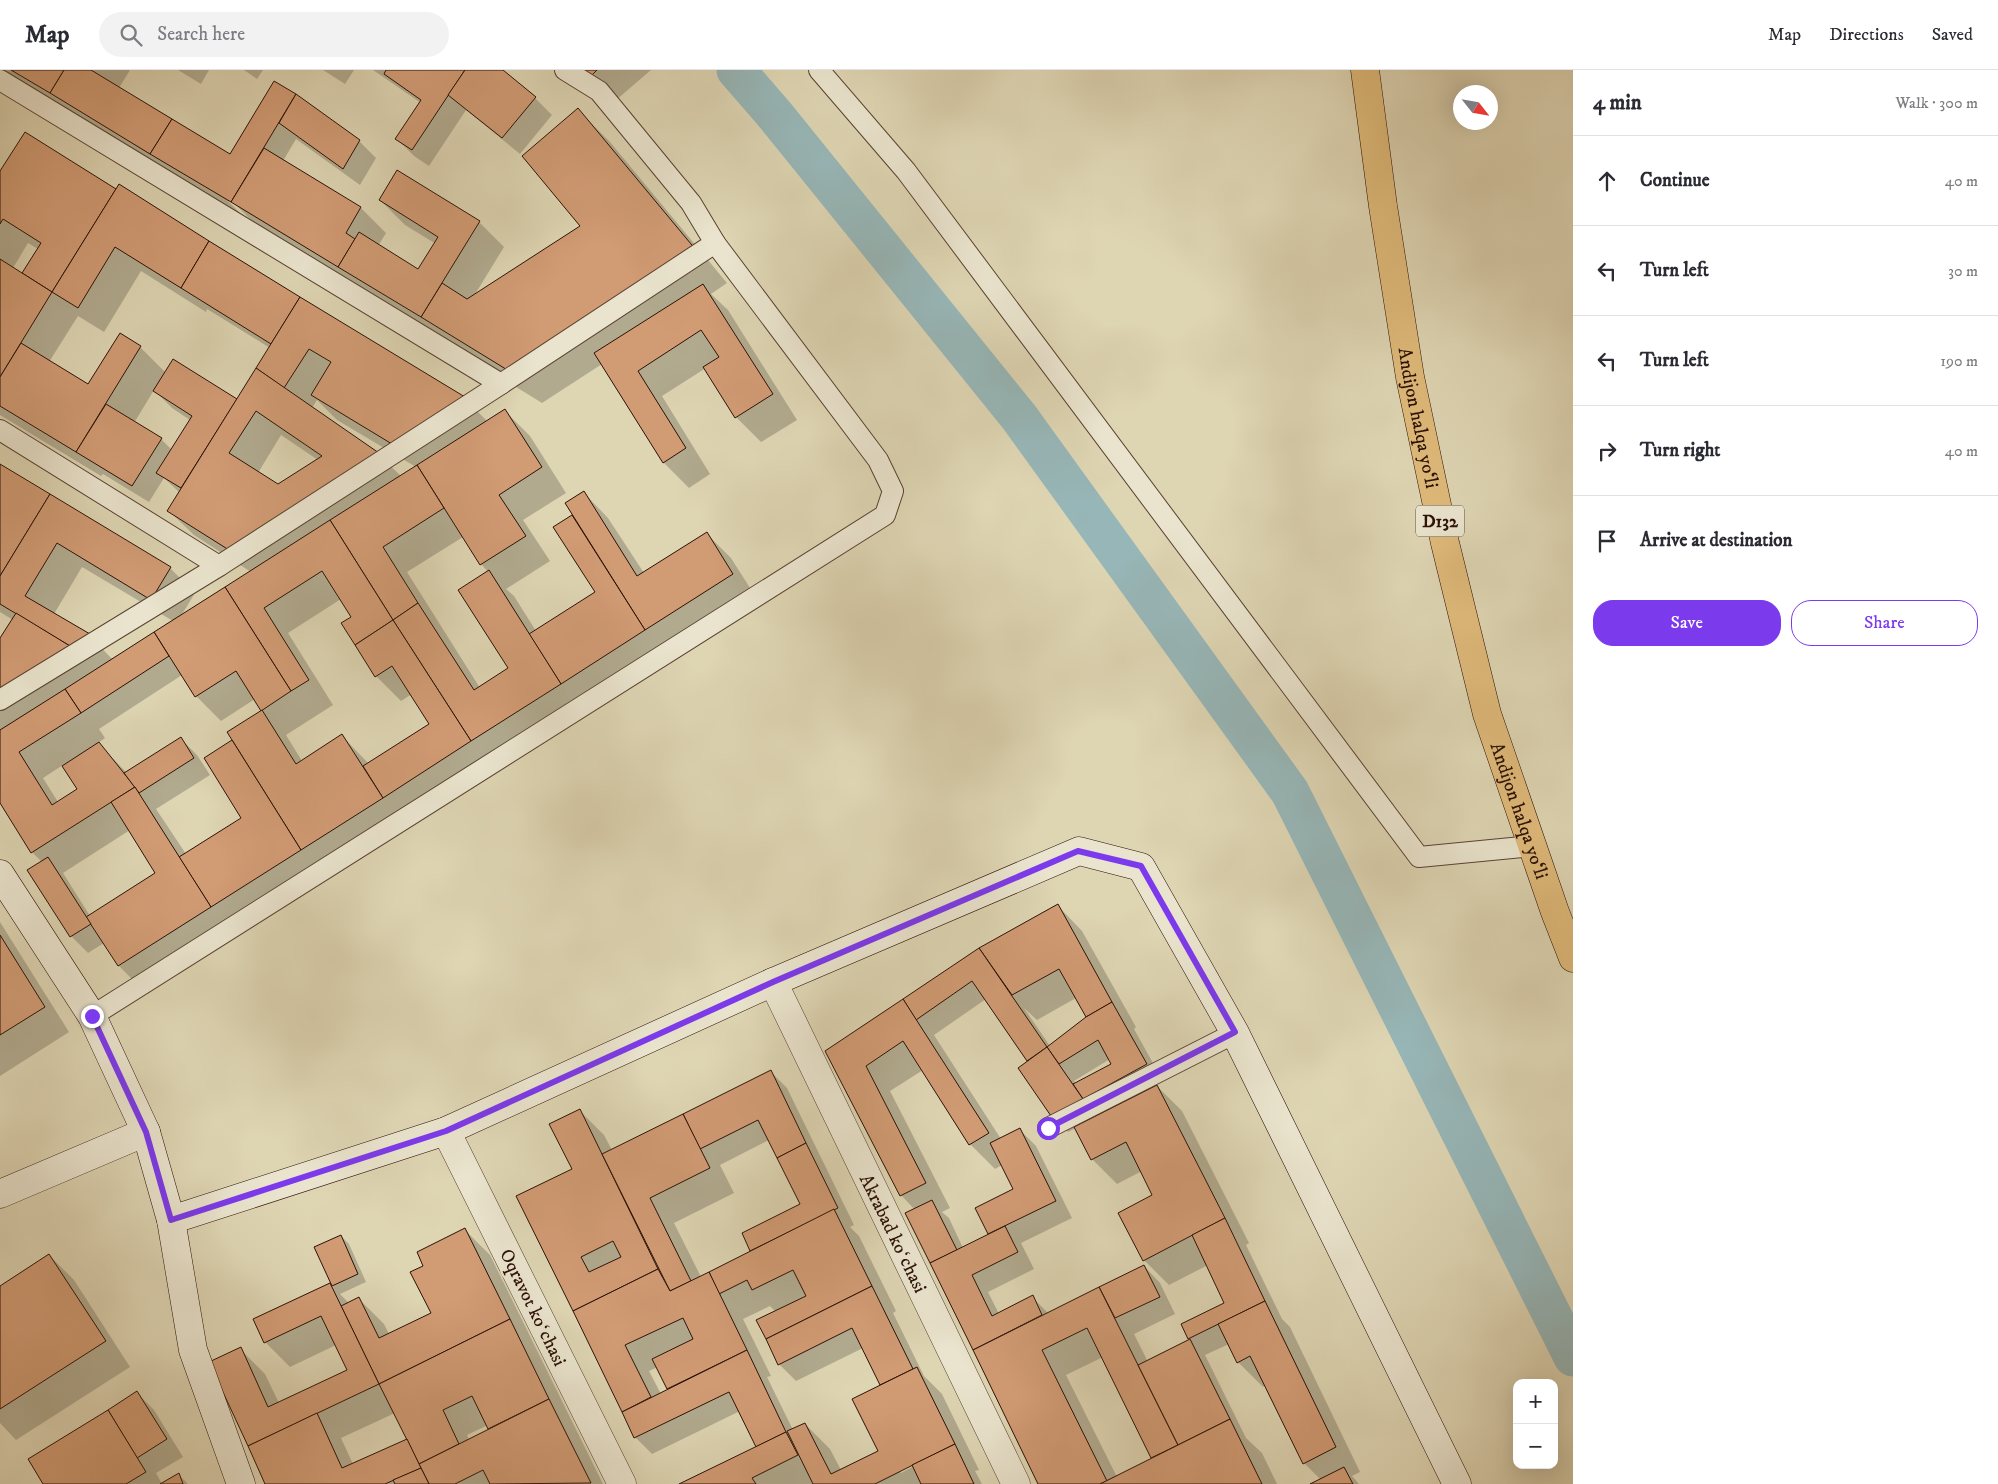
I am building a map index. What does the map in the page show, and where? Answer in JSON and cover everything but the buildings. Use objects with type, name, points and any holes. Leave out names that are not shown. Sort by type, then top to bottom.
[{"type":"highway","name":"Andijon halqa yo‘li","points":[[1365,70],[1382,206],[1408,367],[1443,533],[1487,714],[1573,958]]},
{"type":"street","points":[[171,1220],[446,1131],[773,982],[1078,851],[1141,866],[1235,1032],[1457,1484]]},
{"type":"street","points":[[0,874],[92,1016],[146,1132],[171,1220],[193,1350],[241,1484]]},
{"type":"street","name":"Akrabad koʻchasi","points":[[773,982],[1016,1484]]},
{"type":"street","name":"Oqravot koʻchasi","points":[[446,1131],[622,1484]]},
{"type":"street","points":[[0,1194],[146,1132]]},
{"type":"lane","points":[[92,1016],[885,515],[893,491],[878,460],[715,243],[691,203],[599,91],[565,70]]},
{"type":"lane","points":[[819,70],[906,171],[1419,857],[1532,846]]},
{"type":"lane","points":[[0,80],[501,384]]},
{"type":"lane","points":[[0,700],[219,566],[715,243]]},
{"type":"lane","points":[[0,430],[219,566]]},
{"type":"lane","points":[[1048,1128],[1235,1032]]},
{"type":"waterway","points":[[736,70],[775,115],[1019,417],[1290,792],[1573,1357]]},
{"type":"route","points":[[92,1016],[146,1132],[171,1220],[446,1131],[773,982],[1078,851],[1141,866],[1235,1032],[1048,1128]]}]
